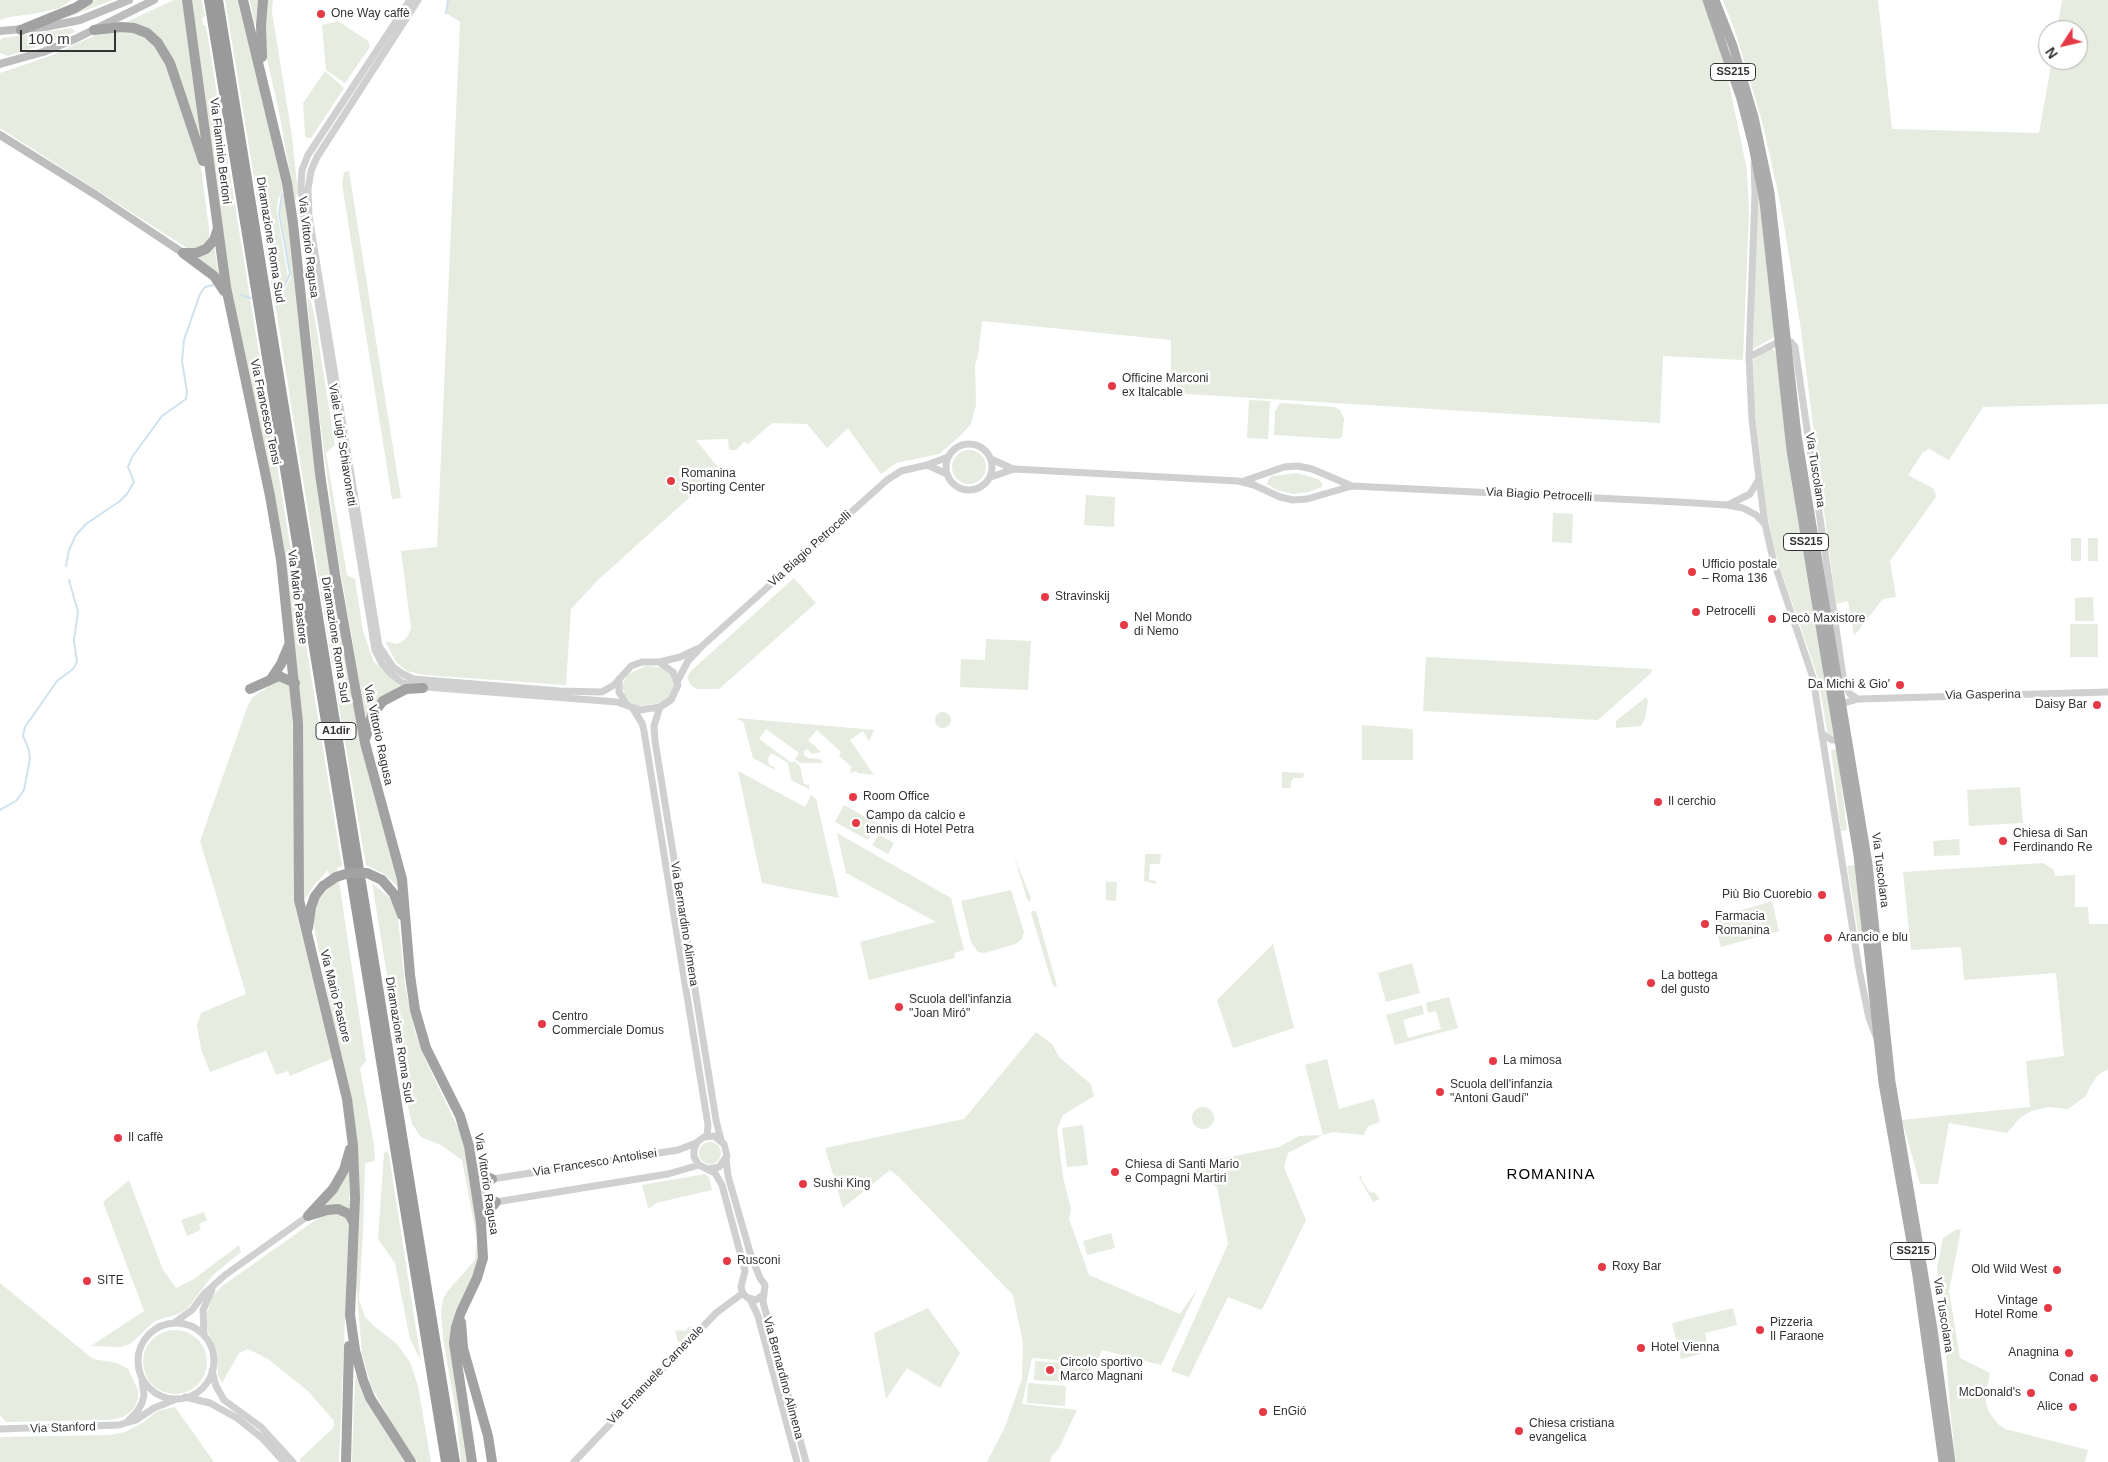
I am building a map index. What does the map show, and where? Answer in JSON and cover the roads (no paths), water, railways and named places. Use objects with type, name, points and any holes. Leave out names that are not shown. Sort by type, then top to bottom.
[{"type":"highway","points":[[17,30],[68,11],[88,0]]},
{"type":"highway","name":"Via Flaminio Bertoni","points":[[186,0],[230,306]]},
{"type":"highway","name":"Diramazione Roma Sud","points":[[209,0],[446,1462]]},
{"type":"highway","name":"Diramazione Roma Sud","points":[[218,0],[455,1462]]},
{"type":"highway","name":"Via Vittorio Ragusa","points":[[244,0],[284,169],[293,223],[320,474],[364,743],[401,872],[410,980],[419,1027],[428,1052],[464,1129],[481,1223],[484,1253],[482,1267],[461,1312],[455,1332],[455,1349],[472,1462]]},
{"type":"highway","points":[[263,0],[261,36],[265,88]]},
{"type":"highway","points":[[94,30],[121,27],[137,29],[150,35],[164,50],[196,134],[215,209]]},
{"type":"highway","points":[[183,253],[199,252],[208,247],[216,236],[217,225]]},
{"type":"highway","points":[[183,253],[217,279],[230,306]]},
{"type":"highway","name":"Via Francesco Tensi","points":[[230,306],[275,523]]},
{"type":"highway","name":"Via Mario Pastore","points":[[275,523],[295,683],[299,754],[299,893],[302,916],[336,1047],[347,1099],[351,1130],[355,1181],[350,1315],[355,1350],[363,1380],[382,1419],[411,1462]]},
{"type":"highway","points":[[271,679],[281,664],[290,641]]},
{"type":"highway","points":[[250,689],[282,676],[295,683]]},
{"type":"highway","points":[[364,743],[372,715],[383,701],[406,689],[423,688]]},
{"type":"highway","points":[[311,951],[309,914],[315,896],[323,886],[336,877],[348,873],[367,874],[382,880],[397,899],[408,940]]},
{"type":"highway","points":[[308,1216],[328,1196],[341,1176],[350,1150],[351,1130]]},
{"type":"highway","points":[[472,1166],[481,1174],[492,1179]]},
{"type":"highway","points":[[481,1223],[496,1202]]},
{"type":"highway","points":[[308,1216],[330,1209],[343,1210],[352,1218],[354,1231]]},
{"type":"highway","points":[[461,1312],[463,1348],[488,1436],[492,1462]]},
{"type":"highway","points":[[346,1462],[350,1315]]},
{"type":"main road","points":[[0,33],[80,20],[129,0]]},
{"type":"main road","points":[[0,64],[43,52],[94,30],[154,0]]},
{"type":"main road","name":"Via Tuscolana","points":[[1708,0],[1730,64],[1753,146],[1764,202],[1782,341],[1868,870],[1891,1082],[1932,1324],[1951,1462]]},
{"type":"main road","name":"Via Tuscolana","points":[[1715,0],[1743,80],[1766,166],[1774,215],[1782,341],[1795,475],[1860,869],[1878,1041],[1917,1276],[1943,1462]]},
{"type":"main road","points":[[0,57],[7,60],[19,58]]},
{"type":"main road","points":[[0,136],[104,200],[183,253]]},
{"type":"street","name":"Viale Luigi Schiavonetti","points":[[410,0],[308,155],[302,170],[301,193],[372,641],[380,660],[391,674],[405,684],[423,688],[617,702],[632,708],[650,710],[660,707]]},
{"type":"street","name":"Viale Luigi Schiavonetti","points":[[418,0],[317,158],[311,171],[308,189],[309,216],[379,644],[384,657],[393,667],[403,674],[416,679],[596,692],[611,688],[626,670],[636,664],[659,662]]},
{"type":"street","name":"Via Tuscolana","points":[[1753,146],[1754,194],[1749,356],[1752,419],[1765,524],[1776,569],[1813,674],[1859,969],[1869,1018],[1878,1041]]},
{"type":"street","points":[[1749,356],[1782,341]]},
{"type":"street","name":"Via Tuscolana","points":[[1782,341],[1792,342],[1796,347],[1844,683]]},
{"type":"street","points":[[970,444],[983,449],[991,459],[990,476],[980,488],[967,491],[955,485],[947,474],[948,457],[957,448],[970,444]]},
{"type":"street","name":"Via Biagio Petrocelli","points":[[678,680],[688,662],[702,647],[890,478],[905,470],[927,465],[948,457]]},
{"type":"street","name":"Via Biagio Petrocelli","points":[[991,459],[1014,470]]},
{"type":"street","points":[[927,465],[947,474]]},
{"type":"street","name":"Via Biagio Petrocelli","points":[[1243,481],[1284,467],[1298,466],[1312,469],[1352,486]]},
{"type":"street","name":"Via Biagio Petrocelli","points":[[990,476],[1014,470],[1243,481],[1278,496],[1294,500],[1311,498],[1352,486],[1727,505],[1749,510],[1765,524]]},
{"type":"street","name":"Via Biagio Petrocelli","points":[[1727,505],[1750,494],[1759,479]]},
{"type":"street","points":[[1818,565],[1819,516]]},
{"type":"street","name":"Via Biagio Petrocelli","points":[[659,662],[680,657],[702,647]]},
{"type":"street","points":[[1832,648],[1844,683],[1851,696],[1858,699]]},
{"type":"street","points":[[659,662],[670,669],[678,680],[675,695],[660,707]]},
{"type":"street","points":[[620,679],[618,685],[619,694],[632,708]]},
{"type":"street","name":"Via Gasperina","points":[[1842,704],[1858,699],[2108,692]]},
{"type":"street","name":"Via Bernardino Alimena","points":[[660,707],[654,726],[655,742],[721,1140]]},
{"type":"street","name":"Via Bernardino Alimena","points":[[632,708],[642,723],[644,731],[708,1125],[707,1136]]},
{"type":"street","points":[[1822,734],[1828,739],[1839,741],[1847,734]]},
{"type":"street","points":[[707,1136],[714,1136],[721,1140],[726,1148],[730,1183],[751,1256],[765,1285],[764,1293],[759,1298],[750,1299],[743,1293],[745,1268],[722,1185],[717,1176],[699,1165],[694,1154],[696,1143],[707,1136]]},
{"type":"street","name":"Via Francesco Antolisei","points":[[492,1179],[682,1149],[696,1143]]},
{"type":"street","points":[[708,1169],[719,1167],[726,1159]]},
{"type":"street","name":"Via Francesco Antolisei","points":[[496,1202],[668,1174],[699,1165]]},
{"type":"street","points":[[492,1179],[486,1186],[485,1192],[487,1197],[496,1202]]},
{"type":"street","points":[[126,1423],[138,1412],[144,1395],[138,1358],[147,1336],[174,1323],[192,1310],[204,1294],[231,1270],[308,1216]]},
{"type":"street","points":[[744,1280],[750,1276],[760,1278]]},
{"type":"street","points":[[216,1283],[202,1310],[204,1334],[212,1350],[212,1371],[216,1386],[224,1400],[260,1427],[293,1462]]},
{"type":"street","name":"Via Emanuele Carnevale","points":[[574,1462],[716,1313],[743,1293]]},
{"type":"street","name":"Via Bernardino Alimena","points":[[764,1293],[764,1305],[806,1462]]},
{"type":"street","name":"Via Bernardino Alimena","points":[[750,1299],[758,1316],[797,1462]]},
{"type":"street","points":[[174,1323],[188,1325],[204,1334]]},
{"type":"street","points":[[142,1379],[157,1394],[176,1399],[185,1397],[206,1383],[212,1371]]},
{"type":"street","points":[[185,1397],[210,1403],[237,1418],[262,1438],[284,1462]]},
{"type":"street","name":"Via Stanford","points":[[0,1429],[110,1426],[136,1420],[154,1408],[176,1399]]},
{"type":"waterway","points":[[446,13],[448,0]]},
{"type":"waterway","points":[[274,294],[283,289],[290,274],[279,213],[282,194]]},
{"type":"waterway","points":[[66,566],[69,550],[76,535],[86,524],[120,501],[127,494],[134,482],[128,467],[132,457],[162,416],[186,399],[187,392],[182,361],[184,340],[200,294],[205,287],[213,285]]},
{"type":"waterway","points":[[241,295],[251,298]]},
{"type":"waterway","points":[[0,810],[16,801],[24,790],[30,759],[29,750],[23,736],[25,727],[57,681],[73,669],[77,662],[74,640],[78,612],[69,580]]},
{"type":"place","name":"One Way caffè","points":[[321,14]]},
{"type":"place","name":"Officine Marconi ex Italcable","points":[[1112,386]]},
{"type":"place","name":"Romanina Sporting Center","points":[[671,481]]},
{"type":"place","name":"Ufficio postale – Roma 136","points":[[1692,572]]},
{"type":"place","name":"Stravinskij","points":[[1045,597]]},
{"type":"place","name":"Petrocelli","points":[[1696,612]]},
{"type":"place","name":"Decò Maxistore","points":[[1772,619]]},
{"type":"place","name":"Nel Mondo di Nemo","points":[[1124,625]]},
{"type":"place","name":"Da Michi & Gio'","points":[[1900,685]]},
{"type":"place","name":"Daisy Bar","points":[[2097,705]]},
{"type":"place","name":"Room Office","points":[[853,797]]},
{"type":"place","name":"Il cerchio","points":[[1658,802]]},
{"type":"place","name":"Campo da calcio e tennis di Hotel Petra","points":[[856,823]]},
{"type":"place","name":"Chiesa di San Ferdinando Re","points":[[2003,841]]},
{"type":"place","name":"Più Bio Cuorebio","points":[[1822,895]]},
{"type":"place","name":"Farmacia Romanina","points":[[1705,924]]},
{"type":"place","name":"Arancio e blu","points":[[1828,938]]},
{"type":"place","name":"La bottega del gusto","points":[[1651,983]]},
{"type":"place","name":"Scuola dell'infanzia \"Joan Miró\"","points":[[899,1007]]},
{"type":"place","name":"Centro Commerciale Domus","points":[[542,1024]]},
{"type":"place","name":"La mimosa","points":[[1493,1061]]},
{"type":"place","name":"Scuola dell'infanzia \"Antoni Gaudí\"","points":[[1440,1092]]},
{"type":"place","name":"Il caffè","points":[[118,1138]]},
{"type":"place","name":"Chiesa di Santi Mario e Compagni Martiri","points":[[1115,1172]]},
{"type":"place","name":"Sushi King","points":[[803,1184]]},
{"type":"place","name":"Rusconi","points":[[727,1261]]},
{"type":"place","name":"Roxy Bar","points":[[1602,1267]]},
{"type":"place","name":"Old Wild West","points":[[2057,1270]]},
{"type":"place","name":"SITE","points":[[87,1281]]},
{"type":"place","name":"Vintage Hotel Rome","points":[[2048,1308]]},
{"type":"place","name":"Pizzeria Il Faraone","points":[[1760,1330]]},
{"type":"place","name":"Hotel Vienna","points":[[1641,1348]]},
{"type":"place","name":"Anagnina","points":[[2069,1353]]},
{"type":"place","name":"Circolo sportivo Marco Magnani","points":[[1050,1370]]},
{"type":"place","name":"Conad","points":[[2094,1378]]},
{"type":"place","name":"McDonald's","points":[[2031,1393]]},
{"type":"place","name":"Alice","points":[[2073,1407]]},
{"type":"place","name":"EnGió","points":[[1263,1412]]},
{"type":"place","name":"Chiesa cristiana evangelica","points":[[1519,1431]]},
{"type":"district","name":"ROMANINA","points":[[1551,1175]]}]
